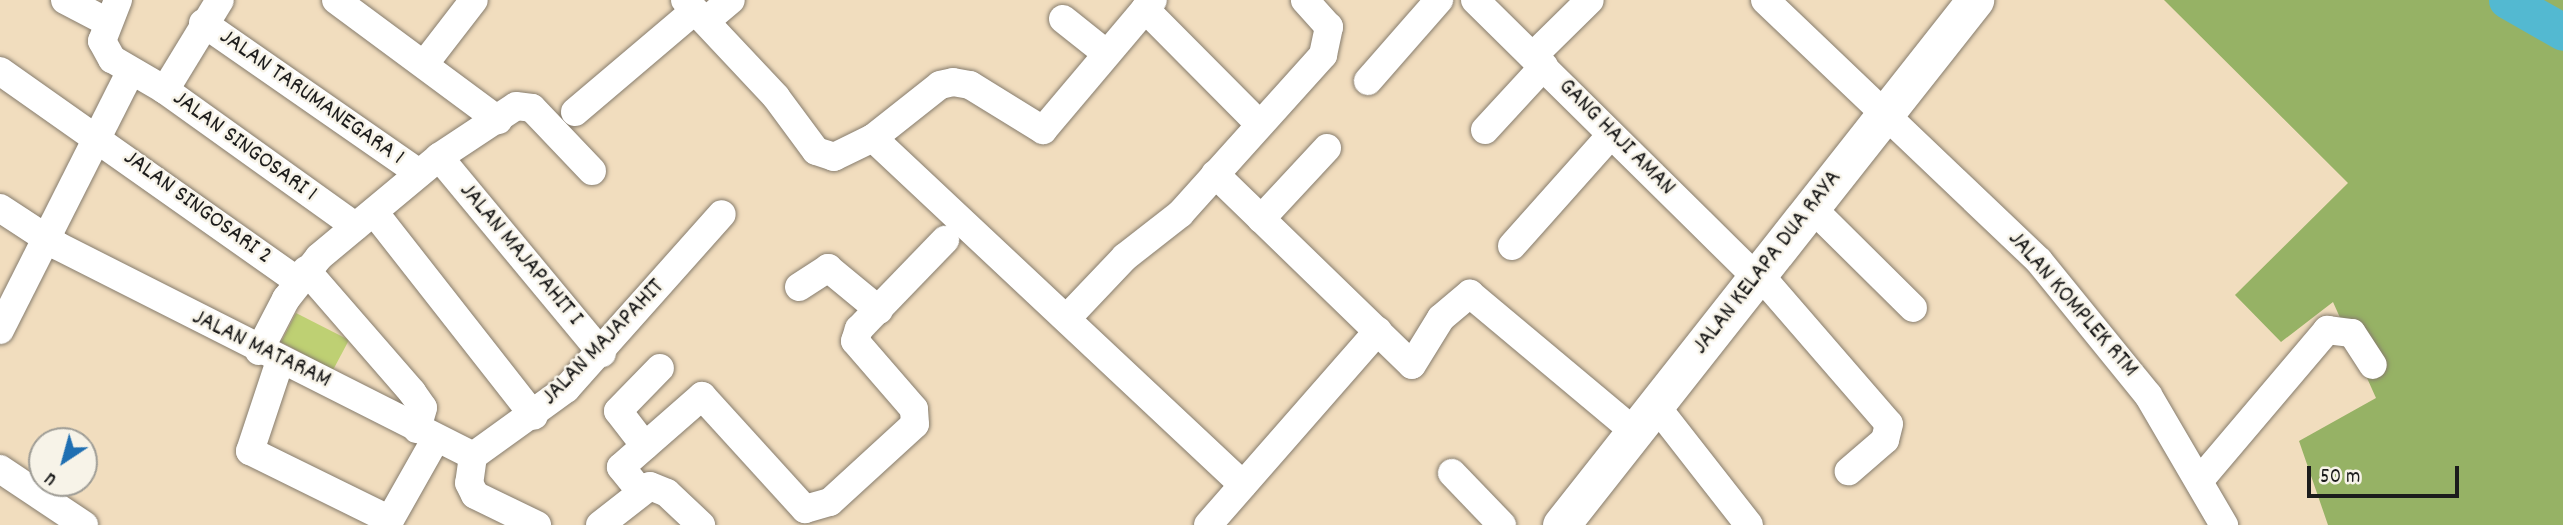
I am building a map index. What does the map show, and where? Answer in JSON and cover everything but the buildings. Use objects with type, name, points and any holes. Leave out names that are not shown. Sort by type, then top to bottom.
[{"type":"main road","name":"JALAN KELAPA DUA RAYA","points":[[1561,525],[1975,0]]},
{"type":"street","points":[[65,0],[112,11]]},
{"type":"street","points":[[165,90],[203,23],[220,0]]},
{"type":"street","points":[[336,0],[426,62],[498,120]]},
{"type":"street","points":[[426,62],[474,0]]},
{"type":"street","points":[[575,112],[695,10],[731,0]]},
{"type":"street","points":[[1068,317],[1215,174],[1329,45],[1329,27],[1305,0]]},
{"type":"street","points":[[1368,81],[1439,0]]},
{"type":"street","name":"GANG HAJI AMAN","points":[[1475,0],[1758,276],[1889,424],[1885,440],[1849,471]]},
{"type":"street","points":[[1485,130],[1590,0]]},
{"type":"street","name":"JALAN KOMPLEK RTM","points":[[1766,0],[1978,200],[2085,314],[2148,395],[2224,525]]},
{"type":"street","points":[[695,10],[816,151],[834,157],[873,138],[940,85],[953,82],[970,85],[1043,131],[1149,4],[1260,125]]},
{"type":"street","name":"JALAN SINGOSARI 1","points":[[112,11],[105,51],[131,71],[165,90],[365,219],[534,416]]},
{"type":"street","points":[[1063,19],[1107,54]]},
{"type":"street","name":"JALAN TARUMANEGARA 1","points":[[203,23],[429,165]]},
{"type":"street","name":"JALAN SINGOSARI 2","points":[[0,71],[302,275],[412,392],[423,408],[426,435]]},
{"type":"street","points":[[0,330],[49,242],[96,135],[131,71]]},
{"type":"street","points":[[426,435],[389,522],[250,451],[269,356],[302,275],[429,165],[498,120],[529,106],[592,171]]},
{"type":"street","points":[[1512,246],[1611,135]]},
{"type":"street","points":[[873,138],[906,175],[1068,317],[1242,485]]},
{"type":"street","points":[[1261,219],[1327,148]]},
{"type":"street","name":"JALAN MAJAPAHIT I","points":[[429,165],[602,353]]},
{"type":"street","points":[[1215,174],[1412,365],[1441,318],[1470,294],[1645,419],[1749,525]]},
{"type":"street","name":"JALAN MATARAM","points":[[0,208],[49,242],[269,356],[473,456]]},
{"type":"street","points":[[1812,208],[1913,308]]},
{"type":"street","name":"JALAN MAJAPAHIT","points":[[473,456],[534,416],[602,353],[722,214]]},
{"type":"street","points":[[641,492],[621,470],[695,388],[797,502],[821,508],[917,418],[855,341],[879,310],[945,240]]},
{"type":"street","points":[[799,287],[828,268],[879,310]]},
{"type":"street","points":[[2200,480],[2327,330],[2352,333],[2373,366]]},
{"type":"street","points":[[1208,525],[1378,331]]},
{"type":"street","points":[[645,446],[618,411],[660,368]]},
{"type":"street","points":[[473,456],[471,490],[537,525]]},
{"type":"street","points":[[0,469],[84,525]]},
{"type":"street","points":[[1451,472],[1502,525]]},
{"type":"street","points":[[600,525],[641,492],[659,487],[701,525]]},
{"type":"green space","points":[[2164,0],[2563,0],[2563,525],[2328,525],[2299,441],[2376,398],[2333,302],[2281,342],[2235,295],[2348,183]]},
{"type":"green space","points":[[296,313],[349,340],[333,370],[281,342]]},
{"type":"waterway","points":[[2507,0],[2563,32]]}]
